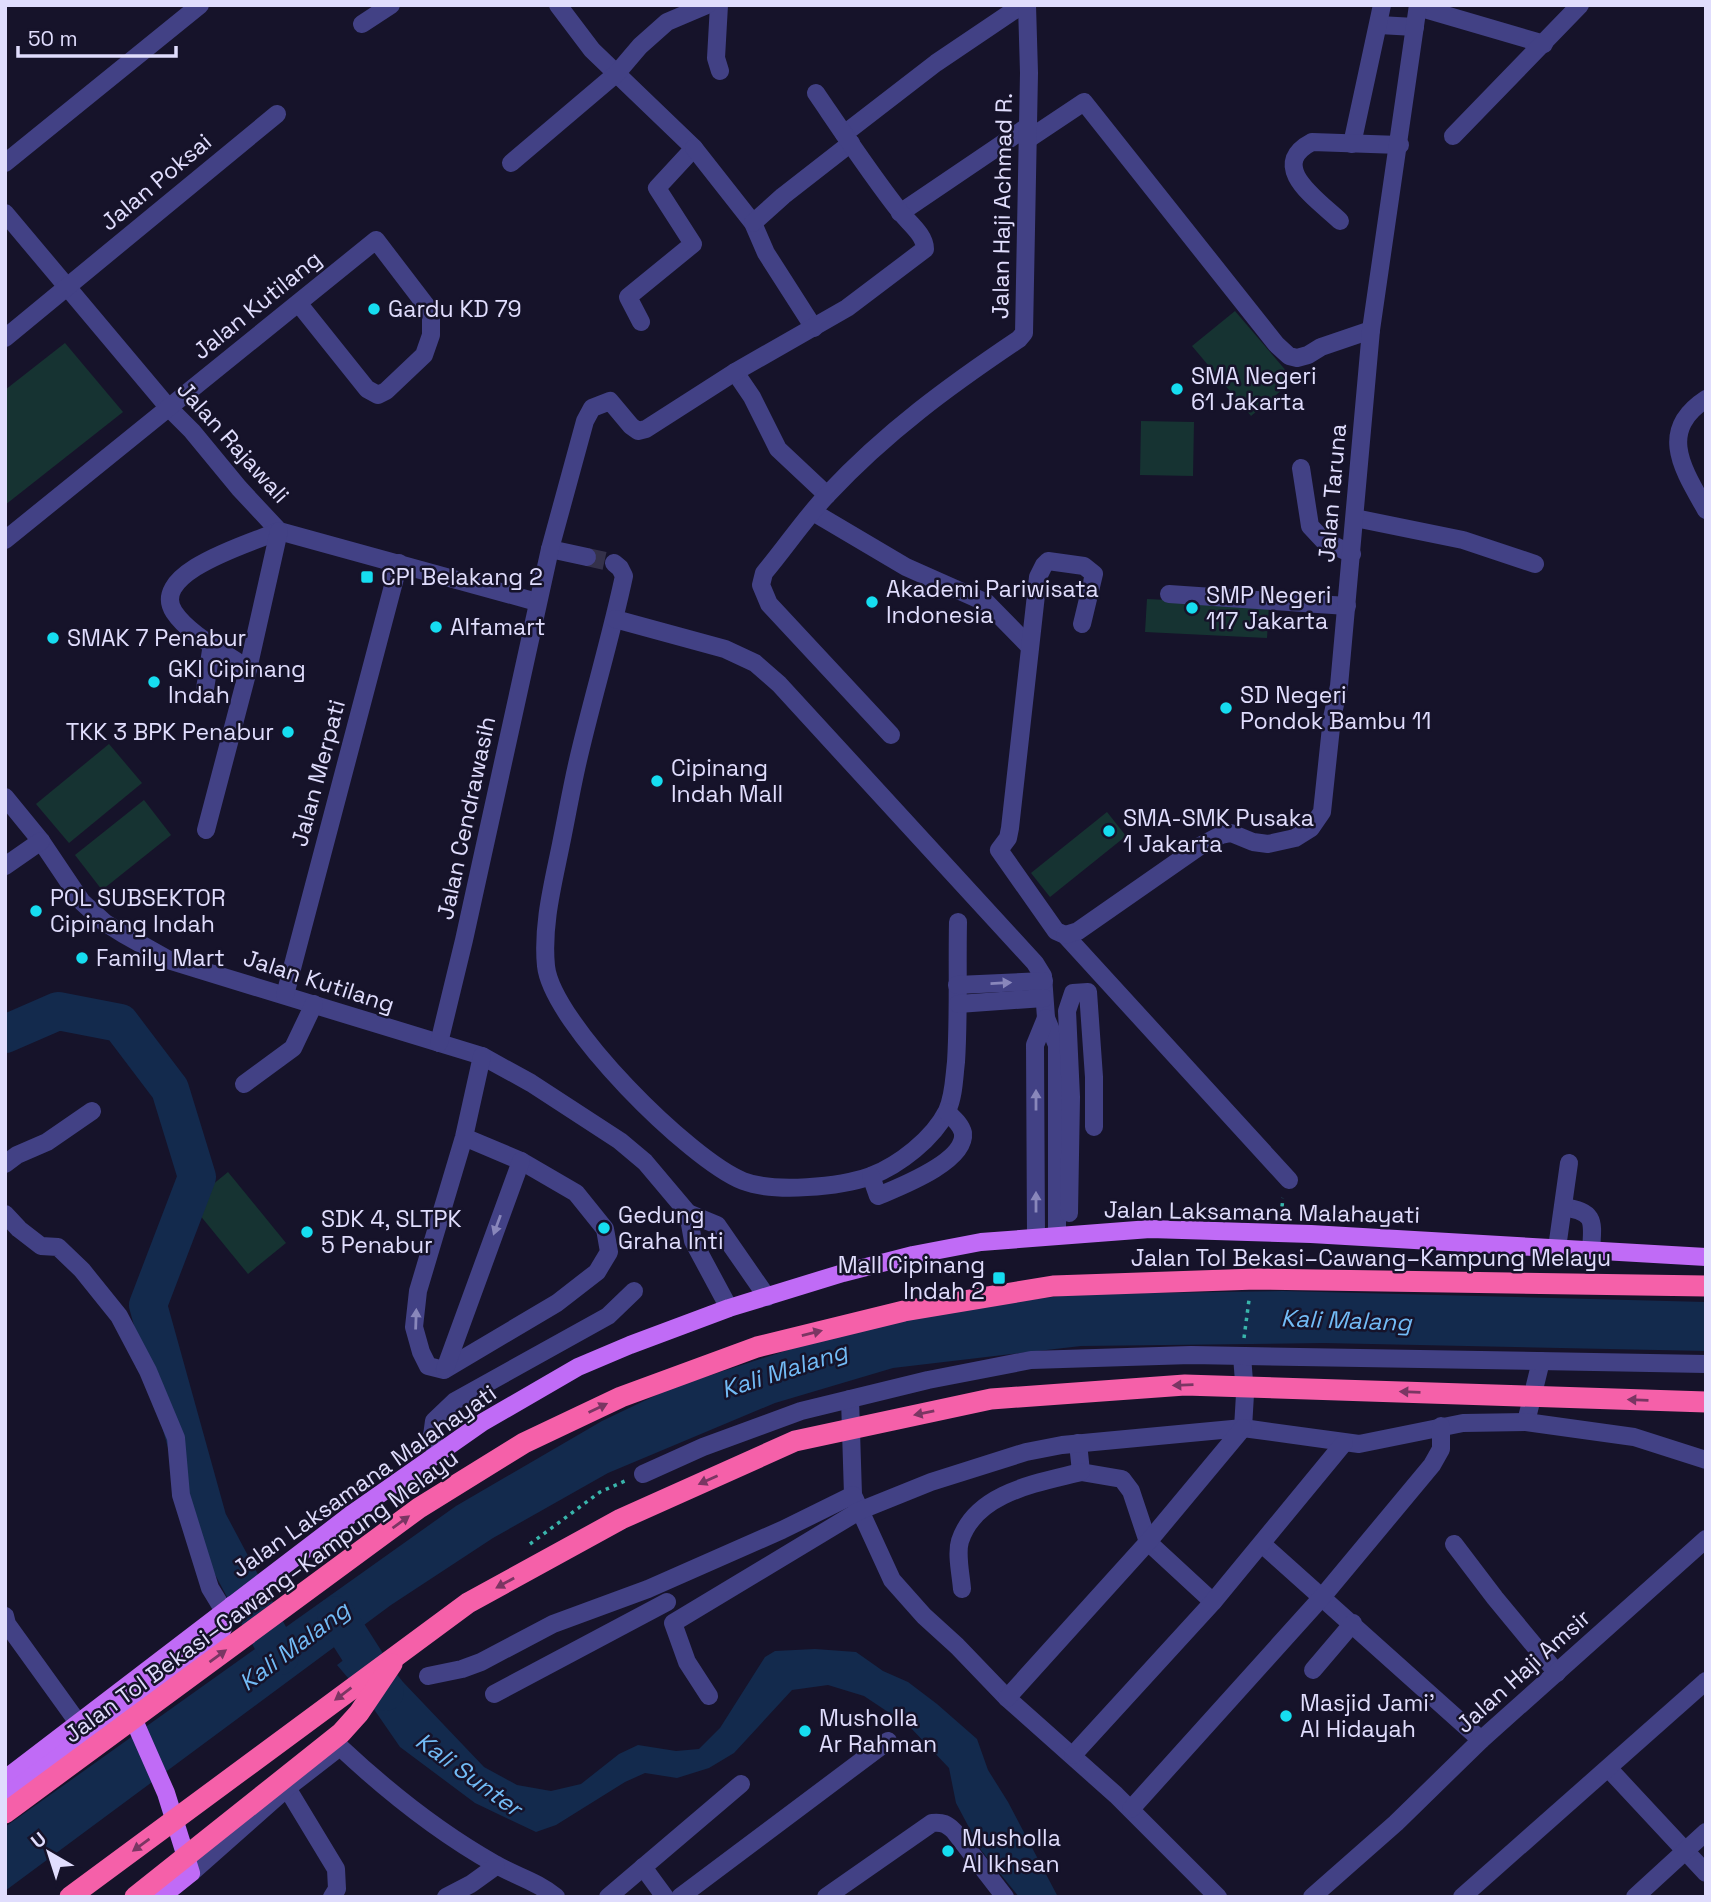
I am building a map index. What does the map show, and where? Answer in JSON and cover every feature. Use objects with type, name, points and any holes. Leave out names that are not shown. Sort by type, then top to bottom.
[{"type":"highway","name":"Jalan Tol Bekasi–Cawang–Kampung Melayu","points":[[5,1814],[419,1508],[501,1457],[524,1443],[621,1397],[757,1347],[904,1311],[1053,1286],[1256,1279],[1706,1286]]},
{"type":"highway","points":[[70,1897],[468,1603],[621,1519],[795,1441],[991,1399],[1185,1385],[1706,1402]]},
{"type":"highway","points":[[135,1897],[341,1733],[368,1701],[398,1653]]},
{"type":"main road","name":"Jalan Laksamana Malahayati","points":[[5,1779],[276,1571],[483,1422],[578,1367],[729,1308],[843,1273],[913,1255],[981,1242],[1150,1229],[1706,1256]]},
{"type":"main road","points":[[5,1793],[11,1792],[130,1710],[221,1633],[231,1605]]},
{"type":"main road","points":[[130,1710],[166,1793],[191,1873],[161,1897]]},
{"type":"street","points":[[5,163],[200,5]]},
{"type":"street","points":[[362,24],[391,5]]},
{"type":"street","points":[[558,5],[592,50],[694,148],[753,223],[766,253],[814,328]]},
{"type":"street","points":[[511,163],[617,73],[640,46],[667,22],[707,5]]},
{"type":"street","points":[[719,5],[719,45],[716,58],[720,71]]},
{"type":"street","points":[[753,223],[936,63],[1025,5]]},
{"type":"street","name":"Jalan Haji Achmad R.","points":[[827,495],[913,414],[1019,340],[1024,333],[1027,133],[1025,5]]},
{"type":"street","points":[[1353,144],[1382,5]]},
{"type":"street","points":[[1453,136],[1580,5]]},
{"type":"street","points":[[1418,6],[1544,44]]},
{"type":"street","name":"Jalan Taruna","points":[[1065,935],[1078,931],[1200,846],[1221,835],[1231,833],[1252,842],[1268,844],[1295,838],[1311,828],[1322,813],[1329,735],[1339,686],[1371,330],[1400,145],[1418,6]]},
{"type":"street","points":[[1379,25],[1415,27]]},
{"type":"street","points":[[816,93],[900,213],[921,237],[925,248],[847,307],[735,372],[752,397],[778,449],[827,495],[764,573],[761,584],[765,595],[769,604],[891,735]]},
{"type":"street","points":[[900,213],[1027,133],[1084,102],[1276,344],[1290,356],[1297,358],[1308,355],[1321,346],[1371,330]]},
{"type":"street","name":"Jalan Poksai","points":[[5,338],[277,114]]},
{"type":"street","points":[[1340,221],[1294,176],[1293,160],[1299,149],[1311,142],[1400,145]]},
{"type":"street","points":[[642,322],[627,298],[693,243],[657,188],[694,148]]},
{"type":"street","name":"Jalan Rajawali","points":[[5,213],[168,407],[192,430],[239,488],[279,531],[537,603]]},
{"type":"street","name":"Jalan Kutilang","points":[[5,540],[376,240],[431,312],[431,335],[424,355],[386,391],[378,395],[367,389],[299,304]]},
{"type":"street","name":"Jalan Cendrawasih","points":[[439,1043],[481,866],[537,603],[586,421],[592,408],[610,401],[631,426],[638,430],[646,429],[735,372]]},
{"type":"street","points":[[1706,399],[1692,408],[1679,427],[1677,443],[1682,462],[1706,510]]},
{"type":"street","points":[[1301,468],[1310,526],[1324,541],[1352,554]]},
{"type":"street","points":[[813,512],[906,566],[986,603],[1030,647]]},
{"type":"street","points":[[1355,518],[1463,540],[1535,564]]},
{"type":"street","points":[[248,669],[182,622],[171,604],[173,587],[178,579],[210,559],[279,531]]},
{"type":"street","points":[[206,830],[248,669],[279,531]]},
{"type":"street","points":[[550,549],[587,557]]},
{"type":"street","points":[[1082,624],[1094,574],[1084,566],[1048,561],[1038,577],[1010,828],[1008,838],[999,850],[1048,922],[1056,931],[1065,935],[1289,1180]]},
{"type":"street","points":[[614,563],[624,576],[579,756],[547,916],[546,969],[554,995],[566,1014],[612,1071],[647,1108],[704,1156],[744,1181],[784,1188],[826,1185],[871,1176],[898,1161],[918,1146],[947,1112],[954,1087],[958,922]]},
{"type":"street","name":"Jalan Merpati","points":[[285,995],[399,564]]},
{"type":"street","points":[[1169,594],[1347,606]]},
{"type":"street","points":[[615,619],[725,649],[755,663],[779,684],[1035,963],[1044,989],[1046,1018],[1057,1045],[1063,1235]]},
{"type":"street","points":[[205,688],[212,644]]},
{"type":"street","name":"Jalan Kutilang","points":[[5,797],[41,841],[82,902],[113,928],[171,961],[482,1056],[531,1083],[620,1140],[645,1162],[688,1213]]},
{"type":"street","points":[[5,866],[41,841]]},
{"type":"street","points":[[957,985],[1044,989]]},
{"type":"street","points":[[958,1004],[1044,989]]},
{"type":"street","points":[[1063,1235],[1071,1097],[1067,1011],[1073,993],[1088,992],[1094,1077],[1094,1127]]},
{"type":"street","points":[[244,1084],[293,1048],[314,1004]]},
{"type":"street","points":[[1036,1236],[1035,1045],[1046,1018]]},
{"type":"street","points":[[464,1137],[520,1161],[576,1193],[605,1229],[609,1252],[597,1272],[557,1303],[445,1369],[428,1366],[421,1352],[414,1327],[418,1291],[464,1137],[482,1056]]},
{"type":"street","points":[[5,1164],[17,1155],[47,1142],[92,1111]]},
{"type":"street","points":[[871,1176],[878,1196],[908,1184],[953,1155],[962,1141],[963,1133],[959,1124],[947,1112]]},
{"type":"street","points":[[445,1369],[520,1161]]},
{"type":"street","points":[[1558,1248],[1569,1163]]},
{"type":"street","points":[[1563,1207],[1587,1214],[1592,1220],[1591,1250]]},
{"type":"street","points":[[688,1213],[717,1225],[767,1297]]},
{"type":"street","points":[[688,1213],[693,1241],[729,1308]]},
{"type":"street","points":[[5,1214],[41,1246],[58,1247],[82,1270],[119,1316],[148,1371],[176,1438],[181,1495],[210,1588],[231,1605]]},
{"type":"street","points":[[436,1455],[432,1436],[434,1421],[455,1401],[608,1316],[634,1291]]},
{"type":"street","points":[[1007,1699],[1148,1542],[1242,1428],[1245,1394],[1243,1350]]},
{"type":"street","points":[[643,1474],[703,1447],[788,1416],[928,1380],[1031,1360],[1243,1350],[1706,1364]]},
{"type":"street","points":[[1526,1422],[1541,1361]]},
{"type":"street","points":[[850,1399],[856,1503],[892,1580],[1007,1699],[1131,1809],[1218,1897]]},
{"type":"street","points":[[428,1676],[481,1662],[553,1624],[668,1580],[782,1530],[856,1503],[1026,1452],[1078,1443],[1242,1428],[1359,1444],[1463,1423],[1526,1422],[1634,1437],[1706,1460]]},
{"type":"street","points":[[1131,1809],[1323,1596],[1438,1456],[1443,1439],[1441,1426]]},
{"type":"street","points":[[1078,1443],[1081,1472]]},
{"type":"street","points":[[1073,1755],[1213,1602],[1344,1443]]},
{"type":"street","points":[[962,1589],[960,1543],[973,1516],[1014,1489],[1081,1472],[1122,1479],[1131,1491],[1148,1542],[1213,1602]]},
{"type":"street","points":[[673,1623],[856,1503]]},
{"type":"street","name":"Jalan Haji Amsir","points":[[1312,1897],[1396,1823],[1481,1740],[1706,1539]]},
{"type":"street","points":[[1262,1544],[1481,1740]]},
{"type":"street","points":[[1454,1544],[1494,1598],[1557,1673]]},
{"type":"street","points":[[668,1580],[667,1602],[673,1623],[687,1662],[709,1696]]},
{"type":"street","points":[[494,1694],[667,1602]]},
{"type":"street","points":[[5,1616],[7,1624],[79,1724]]},
{"type":"street","points":[[1313,1670],[1353,1623]]},
{"type":"street","points":[[1462,1897],[1706,1681]]},
{"type":"street","points":[[680,1897],[888,1741]]},
{"type":"street","points":[[191,1873],[287,1788],[340,1747],[378,1782],[418,1813],[496,1866],[531,1880],[556,1897]]},
{"type":"street","points":[[1609,1769],[1706,1873]]},
{"type":"street","points":[[608,1897],[741,1784]]},
{"type":"street","points":[[287,1788],[336,1869],[337,1889],[331,1897]]},
{"type":"street","points":[[826,1897],[932,1823],[939,1822],[954,1831],[1005,1897]]},
{"type":"street","points":[[1635,1897],[1706,1832]]},
{"type":"street","points":[[446,1897],[471,1884],[496,1866]]},
{"type":"street","points":[[643,1867],[665,1897]]},
{"type":"path","points":[[1280,1234],[1282,1199],[1287,1193],[1289,1180]]},
{"type":"path","points":[[1243,1350],[1250,1294]]},
{"type":"green space","points":[[1235,311],[1294,380],[1251,416],[1192,346]]},
{"type":"green space","points":[[65,343],[123,412],[5,505],[5,390]]},
{"type":"green space","points":[[1141,421],[1194,422],[1193,476],[1140,475]]},
{"type":"green space","points":[[1147,599],[1269,605],[1267,638],[1145,632]]},
{"type":"green space","points":[[109,744],[142,783],[69,843],[36,804]]},
{"type":"green space","points":[[144,800],[171,835],[102,890],[75,855]]},
{"type":"green space","points":[[1107,812],[1126,836],[1050,897],[1031,873]]},
{"type":"green space","points":[[228,1172],[286,1243],[248,1274],[190,1203]]},
{"type":"water","name":"Kali Malang","points":[[1283,1291],[1706,1302],[1706,1351],[1324,1343],[1081,1346],[893,1368],[775,1403],[608,1473],[493,1538],[391,1605],[5,1891],[5,1827],[456,1506],[602,1421],[671,1388],[831,1336],[945,1311],[1075,1294]]},
{"type":"water","points":[[370,1640],[403,1682],[484,1767],[517,1785],[551,1791],[581,1784],[619,1754],[638,1745],[676,1751],[699,1749],[720,1728],[765,1657],[775,1651],[815,1649],[856,1652],[883,1671],[908,1682],[977,1739],[988,1770],[1058,1897],[1019,1897],[981,1850],[956,1803],[949,1768],[909,1726],[864,1696],[828,1685],[792,1690],[734,1753],[709,1768],[677,1778],[645,1773],[625,1782],[556,1825],[536,1832],[475,1803],[400,1747],[371,1705],[337,1665]]},
{"type":"waterway","name":"Kali Malang","points":[[5,1034],[58,1011],[120,1023],[170,1089],[197,1177],[148,1305],[208,1521],[280,1656]]},
{"type":"waterway","name":"Kali Sunter","points":[[336,1615],[385,1692]]},
{"type":"tunnel","points":[[587,557],[614,563]]},
{"type":"place","name":"Gardu KD 79","points":[[374,309]]},
{"type":"place","name":"SMA Negeri 61 Jakarta","points":[[1177,389]]},
{"type":"place","name":"CPI Belakang 2","points":[[367,577]]},
{"type":"place","name":"Akademi Pariwisata Indonesia","points":[[872,602]]},
{"type":"place","name":"SMP Negeri 117 Jakarta","points":[[1192,608]]},
{"type":"place","name":"Alfamart","points":[[436,627]]},
{"type":"place","name":"SMAK 7 Penabur","points":[[53,638]]},
{"type":"place","name":"GKI Cipinang Indah","points":[[154,682]]},
{"type":"place","name":"SD Negeri Pondok Bambu 11","points":[[1226,708]]},
{"type":"place","name":"TKK 3 BPK Penabur","points":[[288,732]]},
{"type":"place","name":"Cipinang Indah Mall","points":[[657,781]]},
{"type":"place","name":"SMA-SMK Pusaka 1 Jakarta","points":[[1109,831]]},
{"type":"place","name":"POL SUBSEKTOR Cipinang Indah","points":[[36,911]]},
{"type":"place","name":"Family Mart","points":[[82,958]]},
{"type":"place","name":"Gedung Graha Inti","points":[[604,1228]]},
{"type":"place","name":"SDK 4, SLTPK 5 Penabur","points":[[307,1232]]},
{"type":"place","name":"Mall Cipinang Indah 2","points":[[999,1278]]},
{"type":"place","name":"Masjid Jami' Al Hidayah","points":[[1286,1716]]},
{"type":"place","name":"Musholla Ar Rahman","points":[[805,1731]]},
{"type":"place","name":"Musholla Al Ikhsan","points":[[948,1851]]}]
